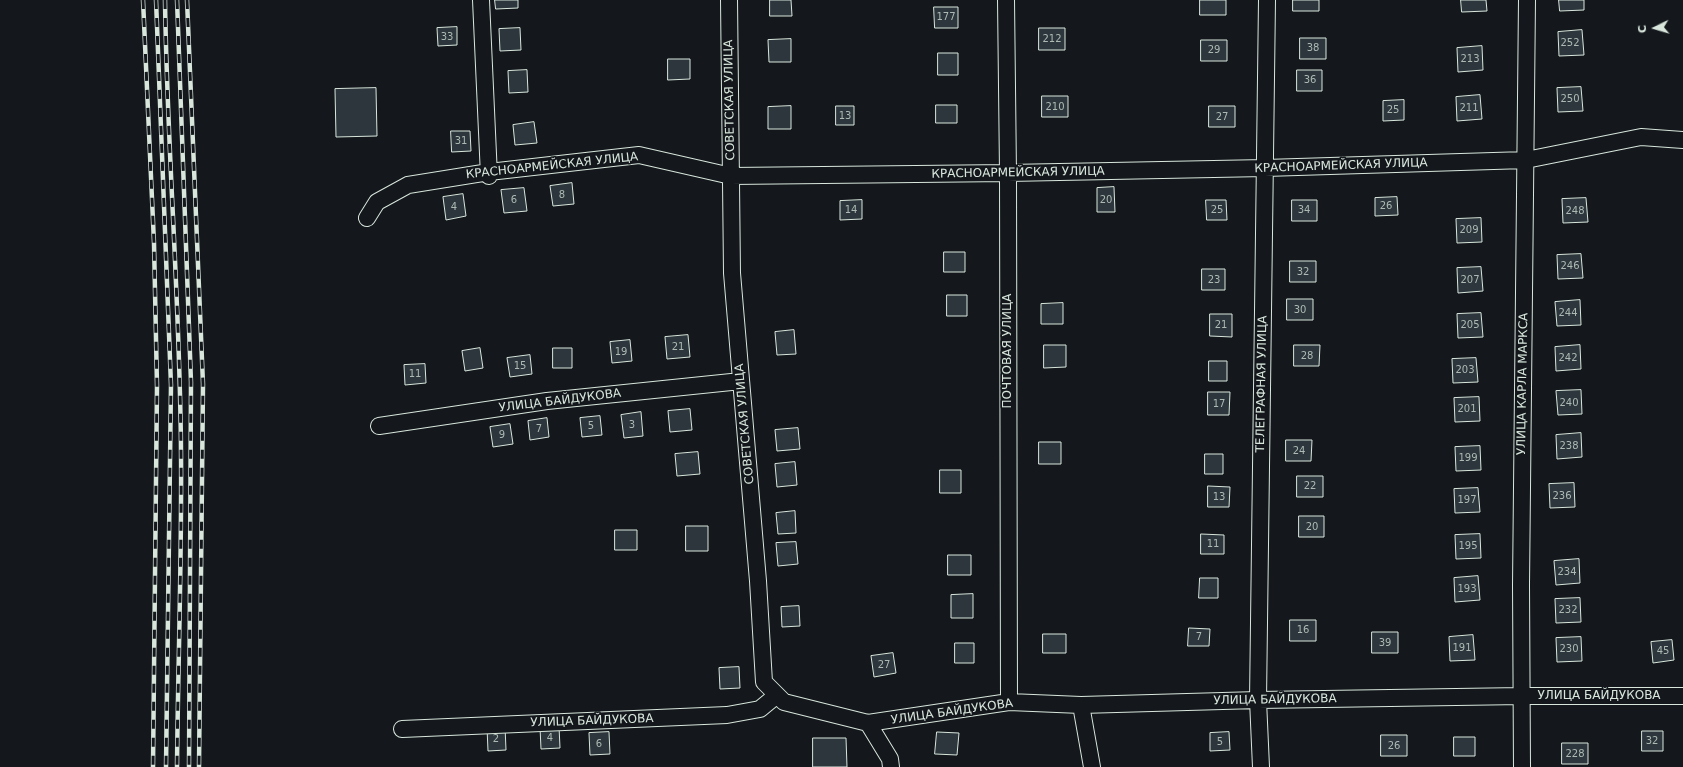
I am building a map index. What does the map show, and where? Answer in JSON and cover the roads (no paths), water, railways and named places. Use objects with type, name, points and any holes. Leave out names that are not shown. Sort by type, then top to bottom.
[{"type":"street","points":[[481,0],[489,174]]},
{"type":"street","name":"СОВЕТСКАЯ УЛИЦА","points":[[729,0],[732,274],[758,580],[764,682],[784,702],[868,724]]},
{"type":"street","name":"ПОЧТОВАЯ УЛИЦА","points":[[1006,0],[1008,174],[1009,702]]},
{"type":"street","name":"ТЕЛЕГРАФНАЯ УЛИЦА","points":[[1261,767],[1258,700],[1267,0]]},
{"type":"street","name":"УЛИЦА КАРЛА МАРКСА","points":[[1522,767],[1521,585],[1527,0]]},
{"type":"street","name":"КРАСНОАРМЕЙСКАЯ УЛИЦА","points":[[368,218],[377,202],[408,185],[639,155],[731,176],[1008,174],[1526,160],[1642,137],[1683,140]]},
{"type":"street","name":"УЛИЦА БАЙДУКОВА","points":[[379,426],[547,401],[741,381]]},
{"type":"street","name":"УЛИЦА БАЙДУКОВА","points":[[402,729],[727,715],[760,709],[777,695]]},
{"type":"street","name":"УЛИЦА БАЙДУКОВА","points":[[868,724],[1009,702],[1081,705],[1258,700],[1522,696],[1683,696]]},
{"type":"street","points":[[1081,705],[1092,767]]},
{"type":"street","points":[[868,724],[890,758],[891,767]]},
{"type":"railway","points":[[143,0],[154,243],[157,386],[153,767]]},
{"type":"railway","points":[[156,0],[171,385],[166,767]]},
{"type":"railway","points":[[165,0],[181,451],[177,767]]},
{"type":"railway","points":[[177,0],[191,382],[189,767]]},
{"type":"railway","points":[[187,0],[203,384],[199,767]]}]
